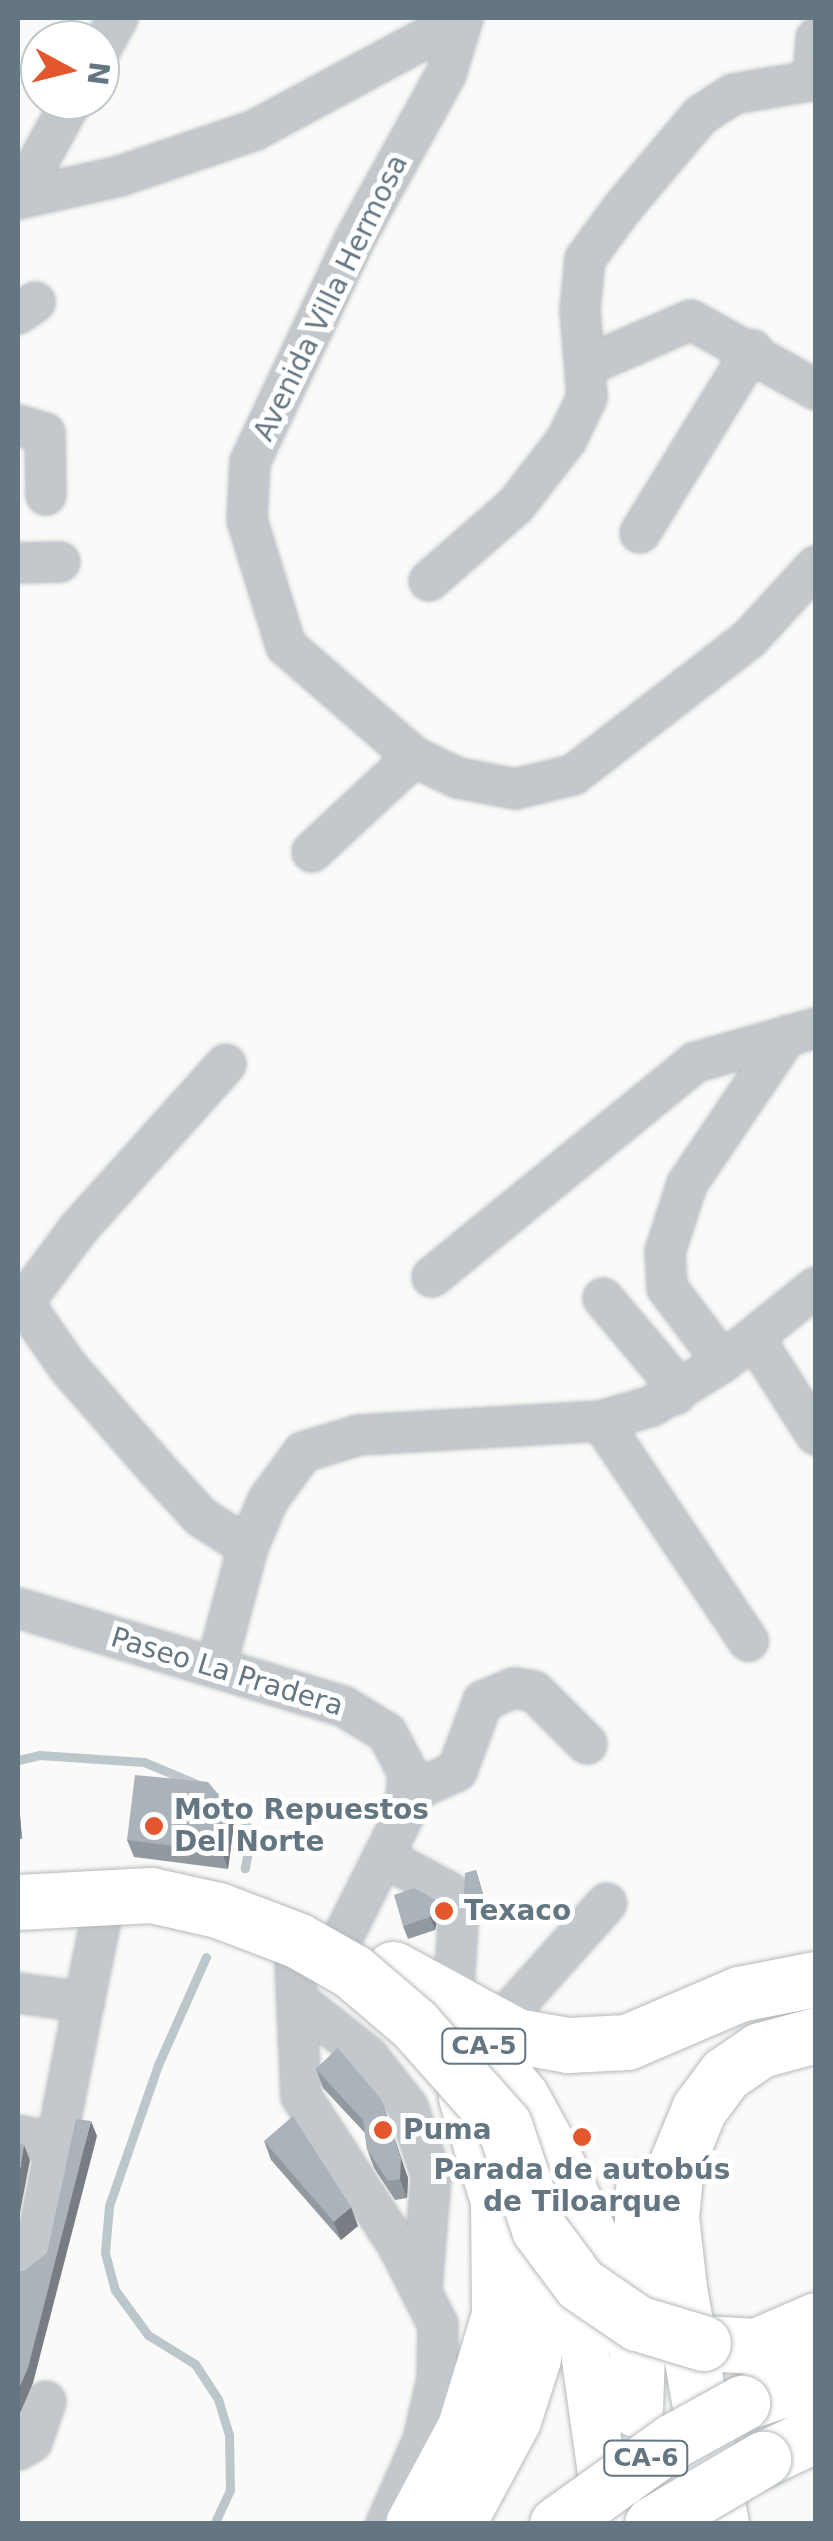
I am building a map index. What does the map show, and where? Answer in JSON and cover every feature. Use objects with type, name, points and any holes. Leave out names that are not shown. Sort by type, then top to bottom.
[{"type":"highway","points":[[18,1902],[151,1896],[234,1916],[352,1971],[414,2024],[504,2125],[538,2229],[580,2284],[637,2323],[702,2343],[756,2346],[816,2320]]},
{"type":"highway","points":[[393,1970],[475,2016],[568,2045],[627,2042],[739,1994],[816,1979]]},
{"type":"highway","points":[[634,2408],[638,2247],[655,2139],[686,2082],[736,2034],[816,2013]]},
{"type":"highway","points":[[720,2524],[677,2270],[671,2217],[676,2165],[686,2134],[725,2074],[760,2050],[816,2036]]},
{"type":"highway","points":[[413,2524],[465,2427],[499,2315],[498,2200],[466,2097]]},
{"type":"highway","points":[[457,2524],[513,2420],[533,2358],[538,2229]]},
{"type":"highway","points":[[747,2400],[816,2358]]},
{"type":"highway","name":"CA-6","points":[[557,2524],[673,2440],[747,2400],[816,2379]]},
{"type":"highway","name":"CA-6","points":[[652,2512],[814,2435]]},
{"type":"main road","name":"CA-5","points":[[18,1883],[151,1878],[262,1906],[342,1938],[393,1970],[485,2047],[525,2096],[601,2251],[652,2512]]},
{"type":"main road","name":"CA-5","points":[[18,1920],[101,1919],[217,1934],[296,1980],[331,1978],[410,2040],[466,2097]]},
{"type":"main road","points":[[466,2097],[546,2221],[568,2274],[580,2310],[609,2524]]},
{"type":"street","points":[[18,199],[120,176],[254,130],[463,18]]},
{"type":"street","name":"Avenida Villa Hermosa","points":[[463,18],[446,74],[346,258],[250,462],[247,520],[286,646],[414,757],[458,778],[515,789],[573,775],[749,639],[816,566]]},
{"type":"street","points":[[429,581],[516,505],[567,439],[587,398],[588,365],[580,310],[585,259],[624,206],[717,104],[733,94],[814,80],[816,38]]},
{"type":"street","points":[[18,199],[61,120]]},
{"type":"street","points":[[588,365],[692,320],[752,350],[816,390]]},
{"type":"street","points":[[640,534],[752,350]]},
{"type":"street","points":[[18,424],[45,433],[46,495]]},
{"type":"street","points":[[18,563],[60,562]]},
{"type":"street","points":[[312,852],[414,757]]},
{"type":"street","points":[[432,1276],[696,1062],[801,1032]]},
{"type":"street","points":[[723,1362],[667,1288],[664,1252],[686,1184],[801,1032]]},
{"type":"street","points":[[226,1064],[21,1299],[68,1367],[201,1517],[248,1547]]},
{"type":"street","points":[[216,1667],[248,1547],[284,1473],[303,1452],[328,1440],[601,1420],[676,1396],[816,1287]]},
{"type":"street","points":[[604,1298],[665,1372],[676,1396]]},
{"type":"street","points":[[754,1338],[816,1435]]},
{"type":"street","points":[[601,1420],[748,1641]]},
{"type":"street","name":"Paseo La Pradera","points":[[18,1608],[367,1716],[402,1754],[408,1793]]},
{"type":"street","points":[[342,1938],[383,1858],[408,1793],[457,1771],[483,1701],[514,1688],[534,1690],[587,1744]]},
{"type":"street","points":[[383,1858],[454,1908],[475,2016],[607,1903]]},
{"type":"street","points":[[18,2266],[34,2256],[101,1919]]},
{"type":"street","points":[[296,1980],[368,2056],[408,2108],[432,2194],[422,2289]]},
{"type":"street","points":[[296,1980],[301,2096],[422,2289],[438,2325],[437,2379],[423,2440],[386,2524]]},
{"type":"street","points":[[18,1993],[84,2002]]},
{"type":"street","points":[[18,2136],[57,2144]]},
{"type":"street","points":[[18,2450],[32,2442],[46,2401]]},
{"type":"building","points":[[135,1775],[208,1782],[228,1806],[222,1852],[127,1840]]},
{"type":"building","points":[[476,1870],[485,1901],[474,1904],[464,1890],[465,1873]]},
{"type":"building","points":[[414,1888],[434,1899],[430,1917],[403,1926],[394,1895]]},
{"type":"building","name":"Puma","points":[[338,2048],[381,2099],[401,2159],[400,2179],[388,2181],[367,2149],[363,2120],[316,2069]]},
{"type":"building","points":[[293,2116],[351,2207],[334,2222],[264,2141]]},
{"type":"building","points":[[76,2119],[91,2121],[28,2368],[18,2391],[18,2271],[24,2271],[47,2253]]},
{"type":"building","points":[[18,2143],[24,2145],[18,2181]]},
{"type":"waterway","points":[[18,1760],[39,1755],[144,1762],[199,1785]]},
{"type":"waterway","points":[[216,1797],[242,1815],[251,1836],[245,1868]]},
{"type":"waterway","points":[[206,1957],[158,2065],[109,2206],[105,2253],[115,2290],[148,2335],[195,2364],[218,2399],[229,2435],[230,2490],[214,2524]]},
{"type":"place","name":"Moto Repuestos Del Norte","points":[[154,1826]]},
{"type":"place","name":"Texaco","points":[[444,1911]]},
{"type":"place","name":"Puma","points":[[383,2130]]},
{"type":"place","name":"Parada de autobús de Tiloarque","points":[[582,2137]]}]
